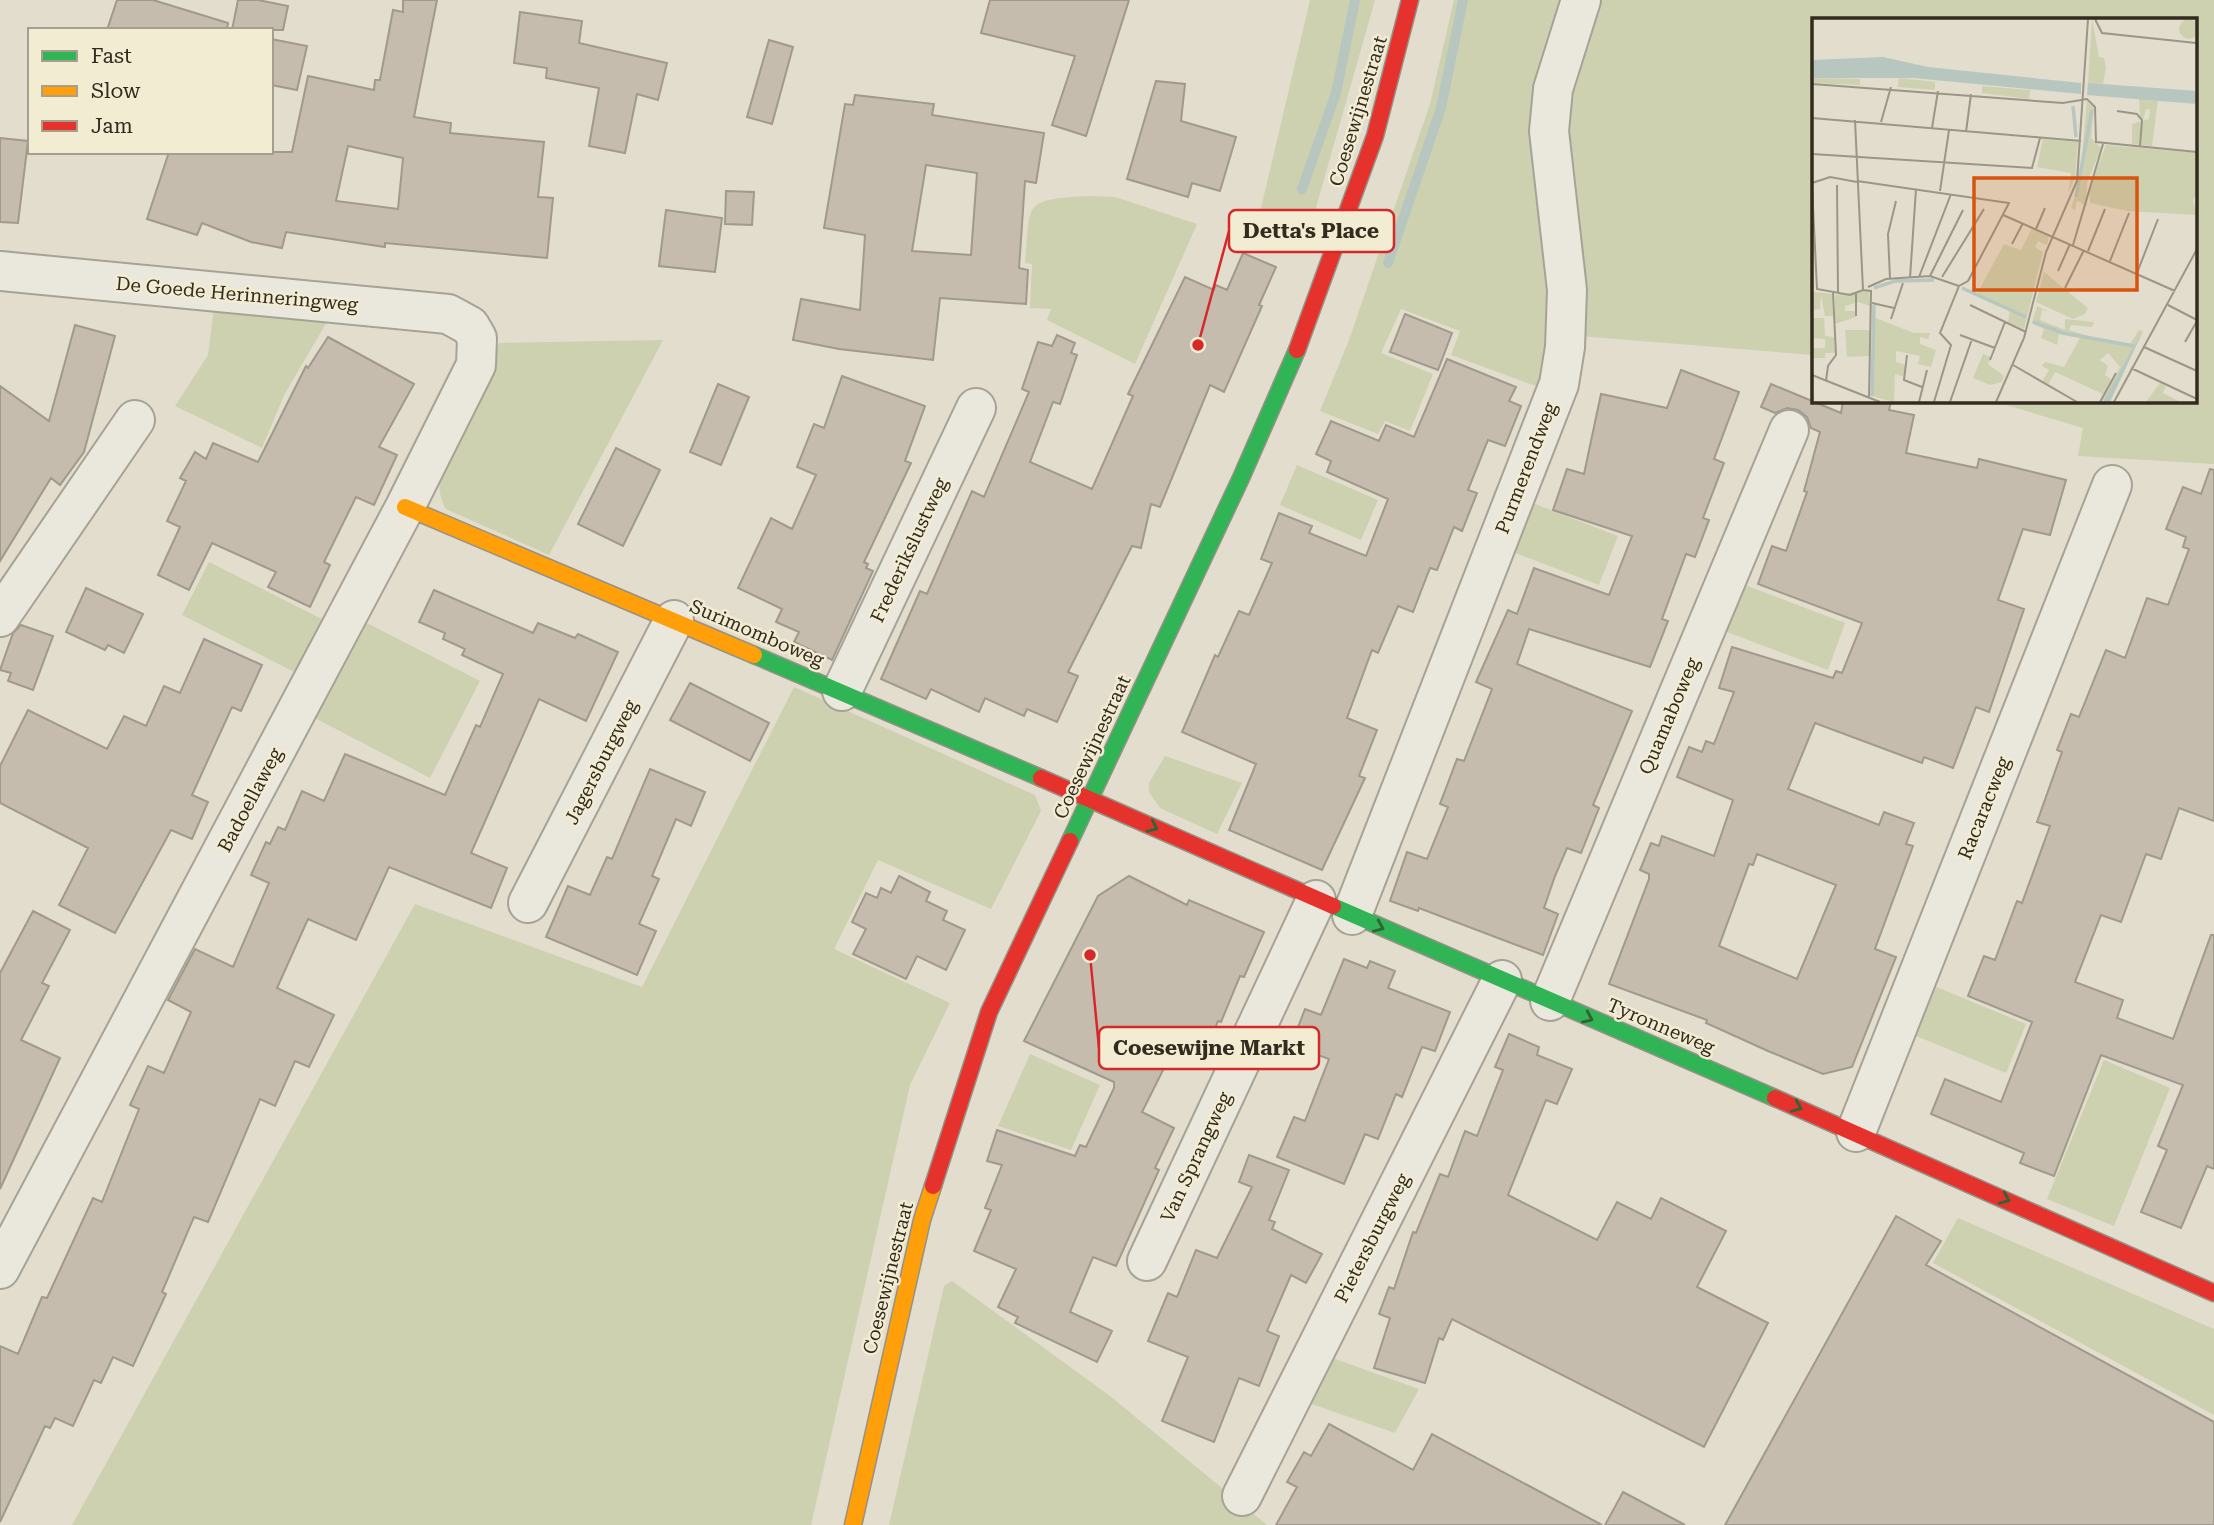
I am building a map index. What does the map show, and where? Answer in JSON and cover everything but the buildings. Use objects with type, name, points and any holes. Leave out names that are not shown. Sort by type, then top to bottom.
[{"type":"street","name":"Coesewijnestraat","points":[[853,1525],[922,1220],[989,1012],[1241,478],[1308,325],[1376,136],[1410,0]]},
{"type":"street","name":"Purmerendweg","points":[[1352,915],[1559,384],[1565,347],[1567,290],[1549,131],[1553,89],[1581,0]]},
{"type":"street","name":"De Goede Herinneringweg","points":[[0,271],[434,312],[448,314],[470,326]]},
{"type":"street","name":"Badoellaweg","points":[[0,1269],[405,507],[476,365],[477,338],[470,326]]},
{"type":"street","name":"Frederikslustweg","points":[[842,691],[976,408]]},
{"type":"street","points":[[0,617],[135,420]]},
{"type":"street","name":"Quamaboweg","points":[[1550,1001],[1788,430]]},
{"type":"street","name":"Racaracweg","points":[[1856,1132],[2112,485]]},
{"type":"street","name":"Surimomboweg","points":[[405,507],[1091,799]]},
{"type":"street","name":"Jagersburgweg","points":[[528,903],[674,620]]},
{"type":"street","name":"Tyronneweg","points":[[1091,799],[1316,900],[1856,1132],[2214,1293]]},
{"type":"street","name":"Van Sprangweg","points":[[1147,1261],[1316,900]]},
{"type":"street","name":"Pietersburgweg","points":[[1242,1496],[1502,980]]},
{"type":"green space","points":[[1310,0],[1375,0],[1315,211],[1298,224],[1277,222],[1261,208]]},
{"type":"green space","points":[[1454,0],[1565,0],[1553,325],[1541,388],[1451,355],[1460,331],[1401,309],[1381,353],[1433,374],[1410,431],[1385,421],[1378,434],[1320,411],[1349,340],[1430,104]]},
{"type":"green space","points":[[1600,0],[2214,0],[2214,464],[2078,456],[2083,428],[1996,402],[2196,402],[2196,18],[1812,18],[1812,355],[1580,336],[1564,150],[1569,102],[1582,49]]},
{"type":"green space","points":[[1088,196],[1115,197],[1197,224],[1135,364],[1047,320],[1051,309],[1030,308],[1032,264],[1025,263],[1028,227],[1034,208],[1051,200]]},
{"type":"green space","points":[[214,308],[331,315],[284,395],[262,448],[175,406],[208,355]]},
{"type":"green space","points":[[663,340],[549,555],[446,509],[440,485],[445,460],[499,343]]},
{"type":"green space","points":[[1297,465],[1378,500],[1361,540],[1280,505]]},
{"type":"green space","points":[[1530,502],[1618,536],[1599,585],[1510,551]]},
{"type":"green space","points":[[209,562],[332,624],[304,677],[182,615]]},
{"type":"green space","points":[[1745,585],[1845,623],[1828,670],[1727,632]]},
{"type":"green space","points":[[361,620],[480,681],[430,778],[311,716]]},
{"type":"green space","points":[[794,687],[1035,795],[1041,811],[991,909],[878,860],[834,949],[950,1003],[910,1085],[811,1525],[72,1525],[415,904],[642,987]]},
{"type":"green space","points":[[1165,756],[1242,783],[1217,834],[1160,808],[1149,792],[1149,783]]},
{"type":"green space","points":[[1929,984],[2026,1024],[2006,1073],[1909,1033]]},
{"type":"green space","points":[[1030,1054],[1100,1085],[1071,1150],[998,1126]]},
{"type":"green space","points":[[2104,1060],[2170,1088],[2114,1226],[2047,1199]]},
{"type":"green space","points":[[1958,1218],[2214,1329],[2214,1415],[1933,1263]]},
{"type":"green space","points":[[952,1281],[1110,1396],[1267,1525],[889,1525],[944,1286]]},
{"type":"green space","points":[[1327,1356],[1419,1389],[1395,1433],[1306,1402]]},
{"type":"waterway","points":[[1302,189],[1336,93],[1355,0]]},
{"type":"waterway","points":[[1388,263],[1441,108],[1463,0]]},
{"type":"traffic: fast","points":[[1070,841],[1241,478],[1297,350]]},
{"type":"traffic: fast","points":[[754,655],[1041,778]]},
{"type":"traffic: fast","points":[[1333,906],[1775,1098]]},
{"type":"traffic: slow","points":[[405,507],[754,655]]},
{"type":"traffic: slow","points":[[853,1525],[922,1220],[933,1186]]},
{"type":"traffic: jam","points":[[1297,350],[1375,136],[1410,0]]},
{"type":"traffic: jam","points":[[1041,778],[1333,906]]},
{"type":"traffic: jam","points":[[933,1186],[989,1012],[1070,841]]},
{"type":"traffic: jam","points":[[1775,1098],[2214,1293]]},
{"type":"place","name":"Detta's Place","points":[[1198,345]]},
{"type":"place","name":"Coesewijne Markt","points":[[1090,955]]}]
